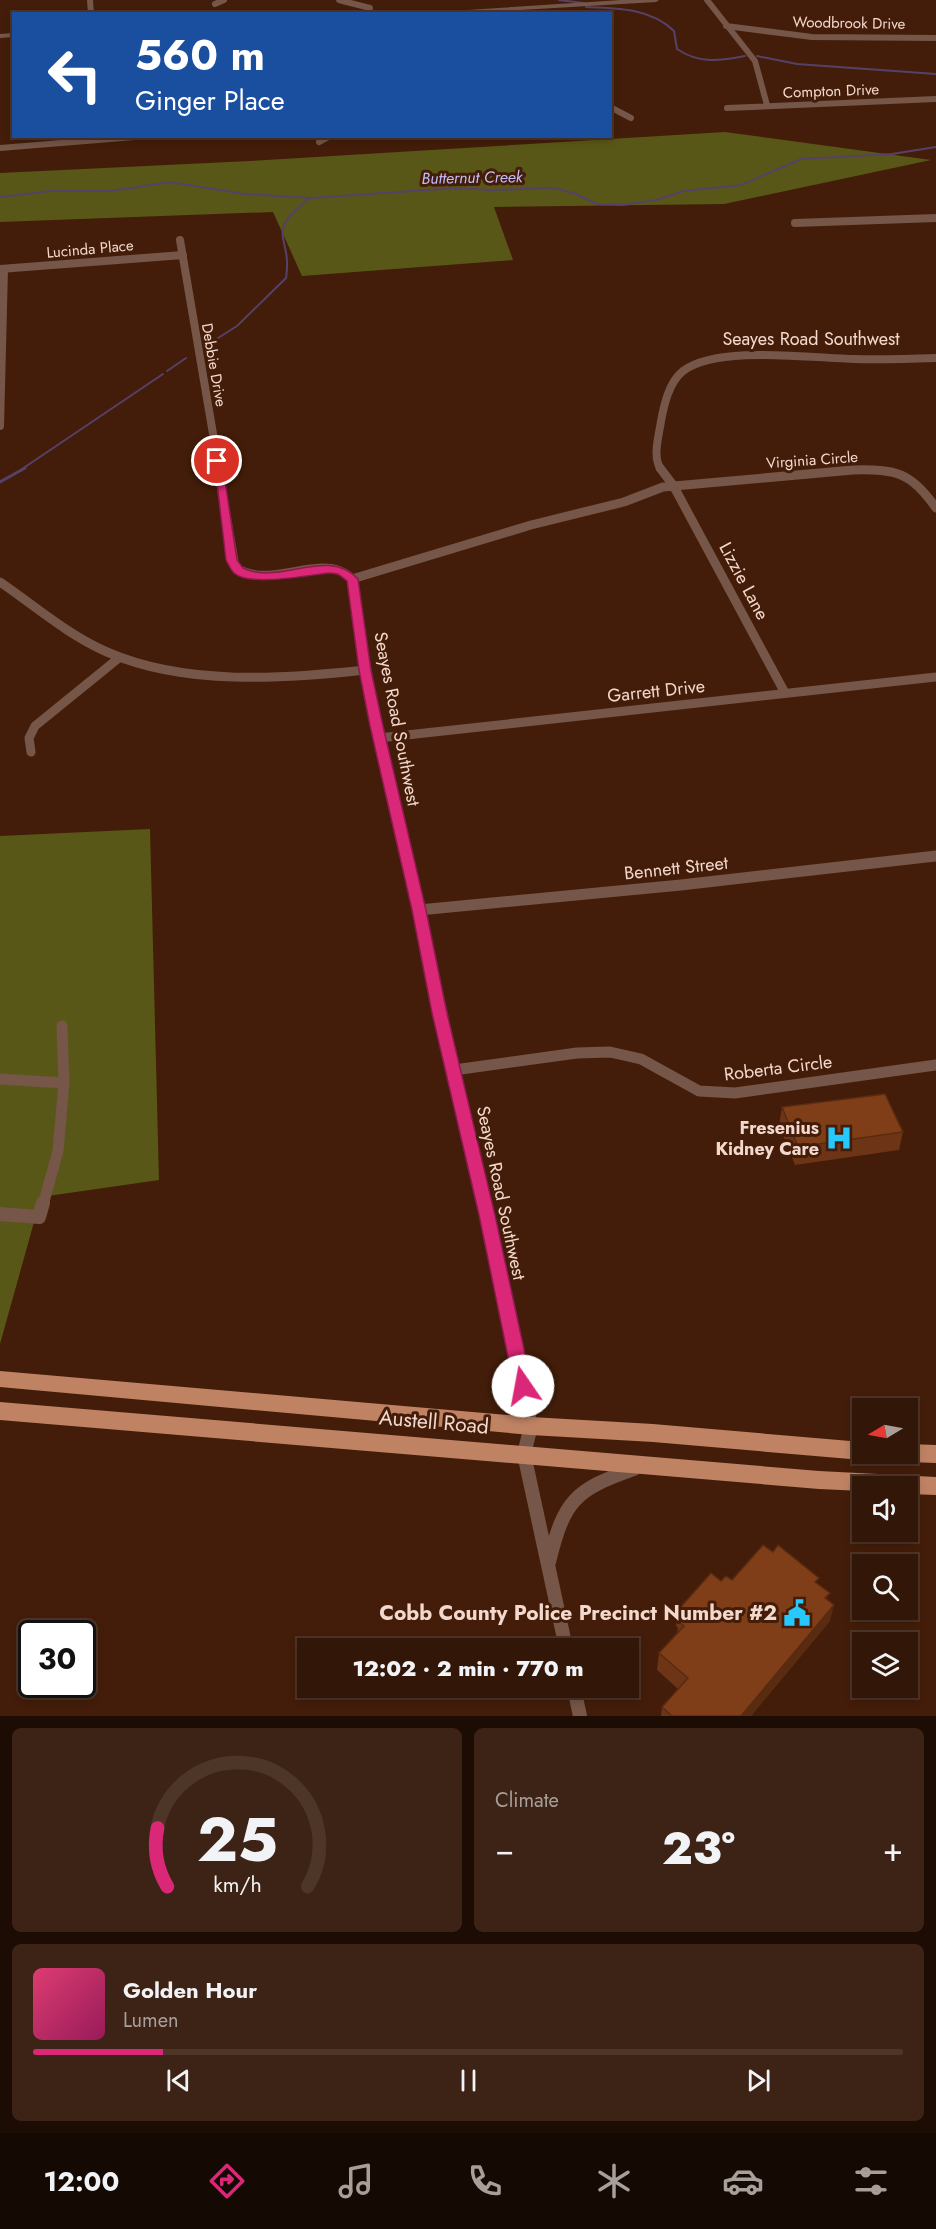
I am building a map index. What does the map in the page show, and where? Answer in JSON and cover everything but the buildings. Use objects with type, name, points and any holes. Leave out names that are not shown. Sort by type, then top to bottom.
[{"type":"main road","name":"Austell Road","points":[[0,1379],[531,1426],[653,1433],[852,1450]]},
{"type":"main road","name":"Austell Road","points":[[0,1411],[819,1480],[936,1486]]},
{"type":"main road","points":[[918,1453],[936,1454]]},
{"type":"street","points":[[215,4],[224,0]]},
{"type":"street","points":[[339,0],[370,8]]},
{"type":"street","points":[[444,12],[656,0]]},
{"type":"street","points":[[707,0],[755,61],[767,105]]},
{"type":"street","name":"Woodbrook Drive","points":[[726,26],[812,37],[936,38]]},
{"type":"street","name":"Compton Drive","points":[[727,108],[936,99]]},
{"type":"street","points":[[612,107],[631,118]]},
{"type":"street","points":[[0,148],[60,140],[104,138]]},
{"type":"street","points":[[319,142],[326,138]]},
{"type":"street","points":[[795,224],[936,218]]},
{"type":"street","name":"Debbie Drive","points":[[180,240],[235,567],[245,574],[266,576],[329,569],[341,571],[352,579]]},
{"type":"street","name":"Lucinda Place","points":[[2,269],[183,255]]},
{"type":"street","points":[[0,426],[2,269]]},
{"type":"street","name":"Seayes Road Southwest","points":[[673,485],[657,464],[656,444],[675,381],[689,366],[722,357],[936,358]]},
{"type":"street","name":"Virginia Circle","points":[[673,485],[853,470],[882,470],[906,474],[914,478],[936,508]]},
{"type":"street","points":[[352,579],[531,525],[624,502],[673,485]]},
{"type":"street","name":"Lizzie Lane","points":[[673,485],[785,693]]},
{"type":"street","name":"Seayes Road Southwest","points":[[352,579],[365,670],[379,738],[419,910],[531,1426],[524,1454],[564,1638]]},
{"type":"street","points":[[0,582],[78,636],[120,657],[177,670],[236,678],[284,678],[365,670]]},
{"type":"street","points":[[31,752],[28,744],[29,734],[35,726],[120,657]]},
{"type":"street","name":"Garrett Drive","points":[[379,738],[936,677]]},
{"type":"street","name":"Bennett Street","points":[[419,910],[692,884],[936,856]]},
{"type":"street","points":[[0,1214],[39,1217],[58,1151],[64,1083],[62,1026]]},
{"type":"street","name":"Roberta Circle","points":[[454,1070],[577,1053],[610,1052],[641,1059],[699,1091],[735,1093],[936,1065]]},
{"type":"street","points":[[0,1080],[64,1083]]},
{"type":"street","name":"Seayes Road Southwest","points":[[548,1565],[559,1522],[570,1501],[606,1477],[647,1465]]},
{"type":"street","points":[[576,1698],[580,1716]]},
{"type":"shaded area","points":[[725,132],[931,160],[724,204],[494,207],[513,260],[302,276],[273,212],[0,222],[0,173],[250,161]]},
{"type":"shaded area","points":[[150,829],[159,1180],[41,1197],[0,1344],[0,836]]},
{"type":"waterway","points":[[559,0],[584,3]]},
{"type":"waterway","points":[[586,7],[633,11],[655,18],[674,31],[677,49],[693,57],[718,60],[745,56]]},
{"type":"waterway","points":[[757,56],[797,64],[936,74]]},
{"type":"waterway","name":"Butternut Creek","points":[[0,197],[50,191],[111,191],[170,182],[245,194],[311,198],[455,188],[491,190],[553,188],[574,193],[597,204],[622,205],[656,200],[684,191],[741,185],[801,159],[892,154],[936,147]]},
{"type":"waterway","points":[[204,347],[237,326],[286,278],[287,263],[283,228],[295,210],[310,198]]},
{"type":"waterway","points":[[167,371],[186,358]]},
{"type":"waterway","points":[[22,469],[163,374]]},
{"type":"waterway","points":[[0,482],[25,468]]},
{"type":"place","name":"Fresenius Kidney Care","points":[[839,1138]]},
{"type":"place","name":"Cobb County Police Precinct Number #2","points":[[797,1613]]},
{"type":"route","points":[[217,461],[232,560],[238,571],[266,576],[329,569],[341,571],[352,579],[365,670],[376,726],[487,1215],[523,1386]]}]
